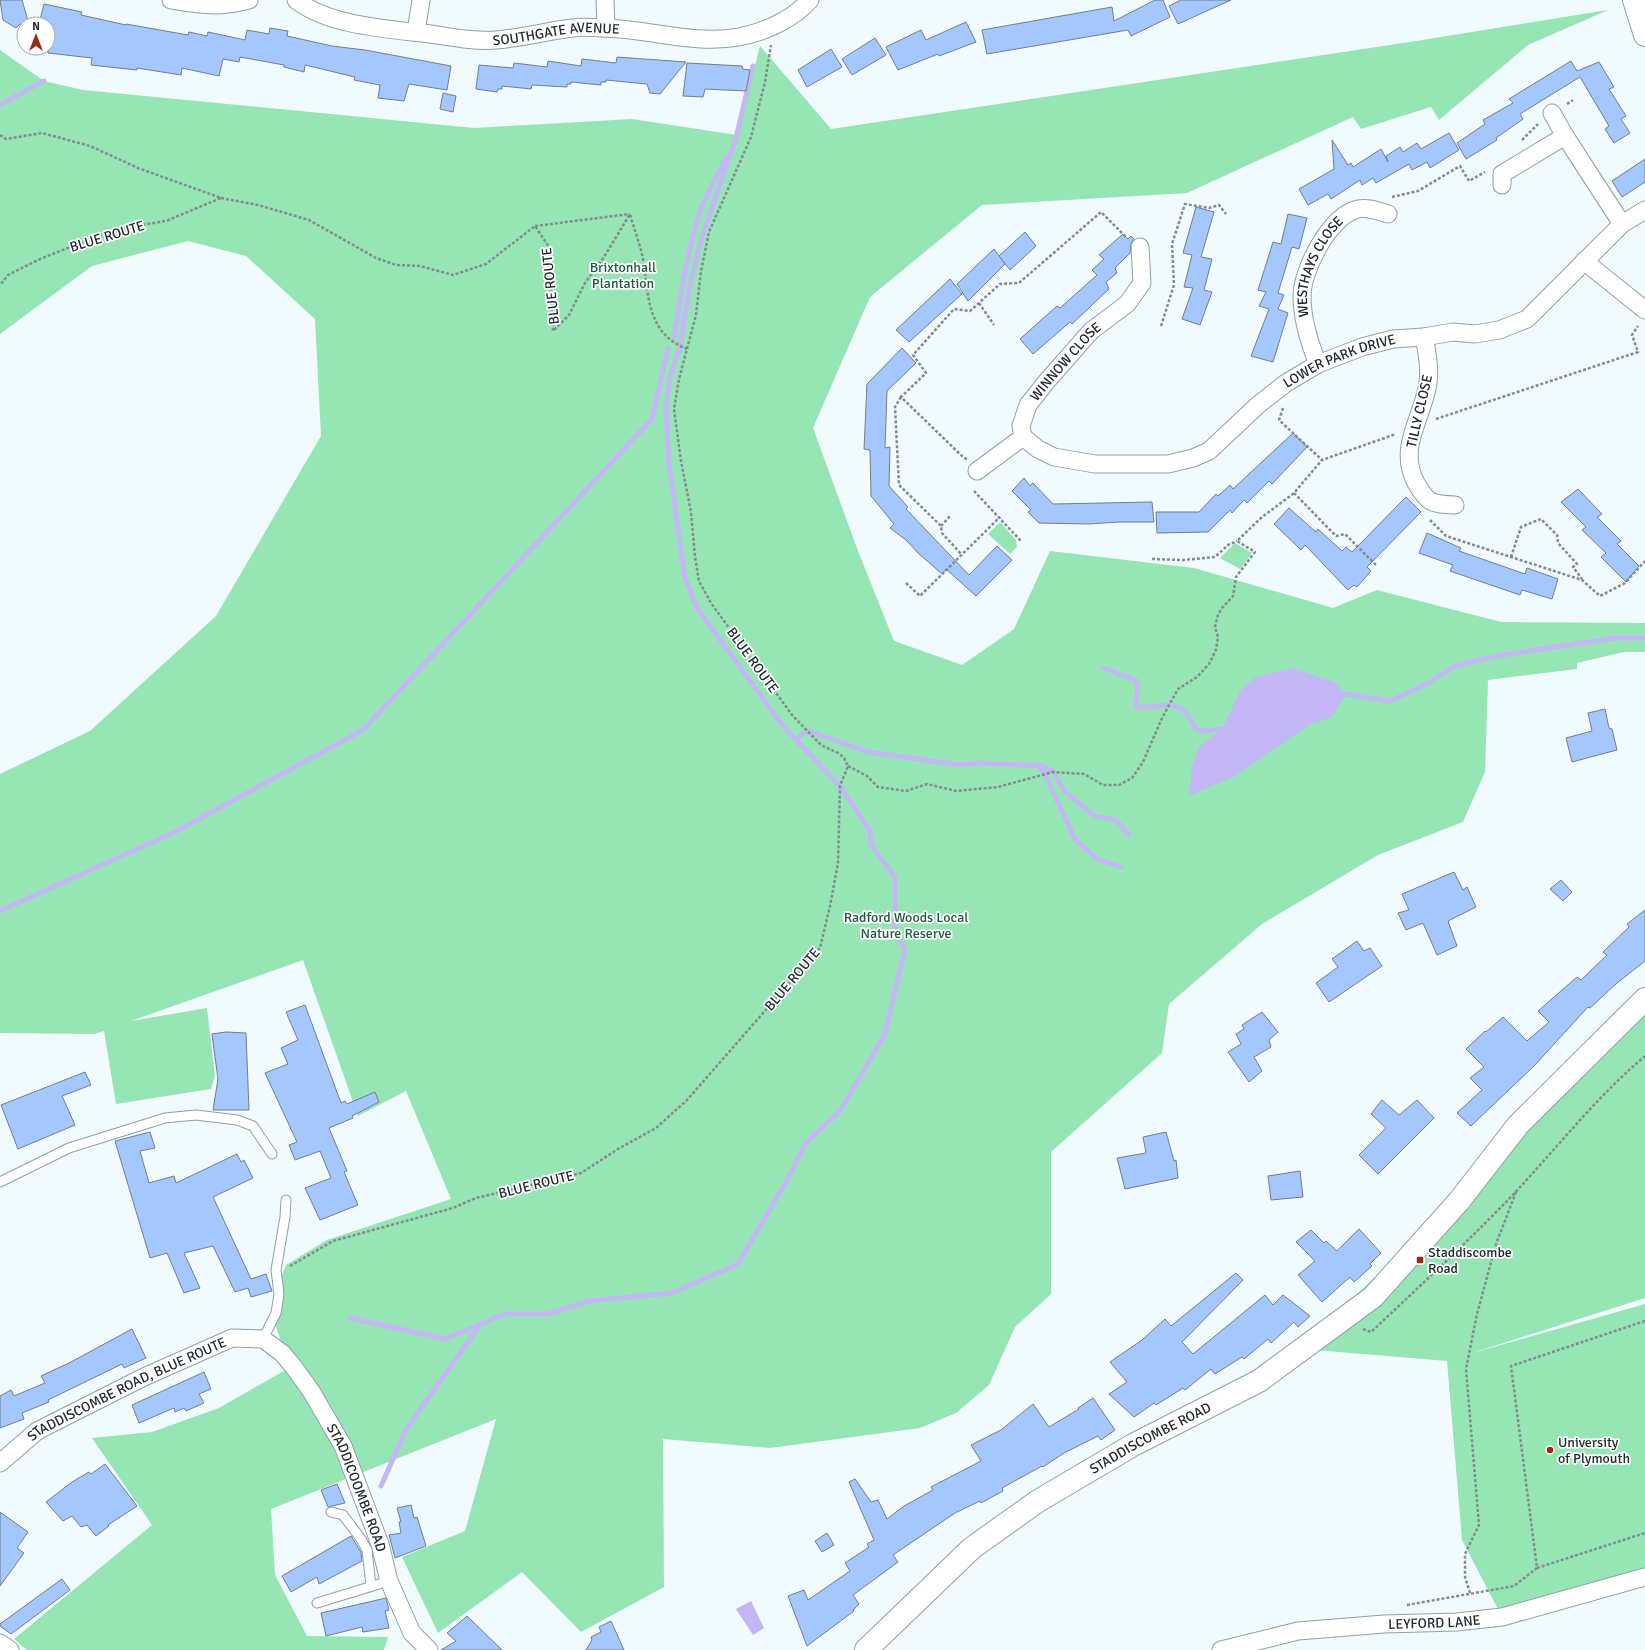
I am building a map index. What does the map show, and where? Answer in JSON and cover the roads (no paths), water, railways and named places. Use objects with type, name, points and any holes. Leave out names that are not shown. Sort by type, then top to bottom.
[{"type":"street","points":[[171,0],[195,5],[222,6],[249,0]]},
{"type":"street","name":"SOUTHGATE AVENUE","points":[[296,0],[320,14],[347,22],[470,40],[495,40],[575,27],[635,30],[676,37],[704,39],[739,37],[773,26],[803,8],[810,0]]},
{"type":"street","points":[[416,32],[422,0]]},
{"type":"street","points":[[605,0],[606,28]]},
{"type":"street","points":[[1634,0],[1645,35]]},
{"type":"street","points":[[1552,113],[1565,136],[1622,224]]},
{"type":"street","points":[[1502,180],[1565,136]]},
{"type":"street","name":"WESTHAYS CLOSE","points":[[1318,364],[1308,338],[1304,314],[1302,294],[1307,272],[1323,238],[1338,221],[1356,210],[1369,209],[1388,214]]},
{"type":"street","name":"LOWER PARK DRIVE","points":[[1023,437],[1038,449],[1054,457],[1095,464],[1168,464],[1193,458],[1209,451],[1258,405],[1291,380],[1318,364],[1392,339],[1424,337],[1453,332],[1475,334],[1498,330],[1527,319],[1622,224],[1645,210]]},
{"type":"street","name":"WINNOW CLOSE","points":[[1023,437],[1021,426],[1028,405],[1091,331],[1127,304],[1142,283],[1140,249]]},
{"type":"street","points":[[1584,261],[1643,316]]},
{"type":"street","name":"TILLY CLOSE","points":[[1424,337],[1429,364],[1428,384],[1414,427],[1408,457],[1413,478],[1424,498],[1433,504],[1455,506]]},
{"type":"street","points":[[980,468],[1023,437]]},
{"type":"street","name":"STADDISCOMBE ROAD","points":[[866,1650],[972,1548],[1038,1501],[1133,1445],[1259,1380],[1373,1297],[1459,1201],[1518,1125],[1645,999]]},
{"type":"street","name":"STADDISCOMBE ROAD, BLUE ROUTE","points":[[0,1463],[37,1431],[144,1377],[232,1338],[263,1339]]},
{"type":"street","name":"STADDICOOMBE ROAD","points":[[263,1339],[282,1353],[293,1366],[311,1391],[343,1446],[380,1544],[388,1581],[412,1633],[429,1650]]},
{"type":"street","name":"LEYFORD LANE","points":[[1221,1650],[1298,1631],[1384,1624],[1456,1622],[1502,1617],[1645,1576]]},
{"type":"street","points":[[0,1643],[10,1650]]},
{"type":"lane","points":[[0,1182],[68,1148],[165,1118],[196,1115],[237,1120],[253,1126],[272,1154]]},
{"type":"lane","points":[[263,1339],[276,1313],[279,1294],[276,1270],[285,1217],[286,1200]]},
{"type":"lane","points":[[331,1512],[343,1515],[364,1544],[367,1550],[371,1586]]},
{"type":"lane","points":[[317,1603],[388,1581]]},
{"type":"waterway","points":[[736,138],[753,66]]},
{"type":"waterway","points":[[0,105],[44,81]]},
{"type":"waterway","points":[[350,1318],[445,1339],[505,1314],[548,1314],[590,1301],[672,1293],[738,1264],[790,1175],[805,1144],[840,1111],[885,1034],[905,949],[895,933],[895,877],[871,845],[870,831],[840,786],[783,726],[697,608],[685,578],[669,464],[666,409],[670,377],[680,347],[690,284],[701,240],[737,135]]},
{"type":"waterway","points":[[674,338],[692,239],[702,207],[726,158]]},
{"type":"waterway","points":[[0,911],[175,832],[363,730],[652,419],[668,348]]},
{"type":"waterway","points":[[1346,694],[1390,701],[1427,684],[1455,666],[1497,656],[1615,638],[1645,638]]},
{"type":"waterway","points":[[1103,668],[1136,680],[1138,686],[1137,706],[1148,708],[1172,705],[1185,712],[1197,730],[1204,731],[1222,729]]},
{"type":"waterway","points":[[796,739],[808,731],[868,752],[960,765],[980,763],[1043,766],[1053,772],[1065,792],[1095,816],[1116,820],[1129,835]]},
{"type":"waterway","points":[[1037,765],[1044,773],[1075,839],[1097,859],[1121,867]]},
{"type":"waterway","points":[[381,1486],[407,1428],[480,1325]]},
{"type":"place","name":"Staddiscombe Road","points":[[1420,1260]]},
{"type":"place","name":"University of Plymouth","points":[[1550,1450]]},
{"type":"park label","name":"Brixtonhall Plantation","points":[[623,276]]},
{"type":"park label","name":"Radford Woods Local Nature Reserve","points":[[906,926]]}]
